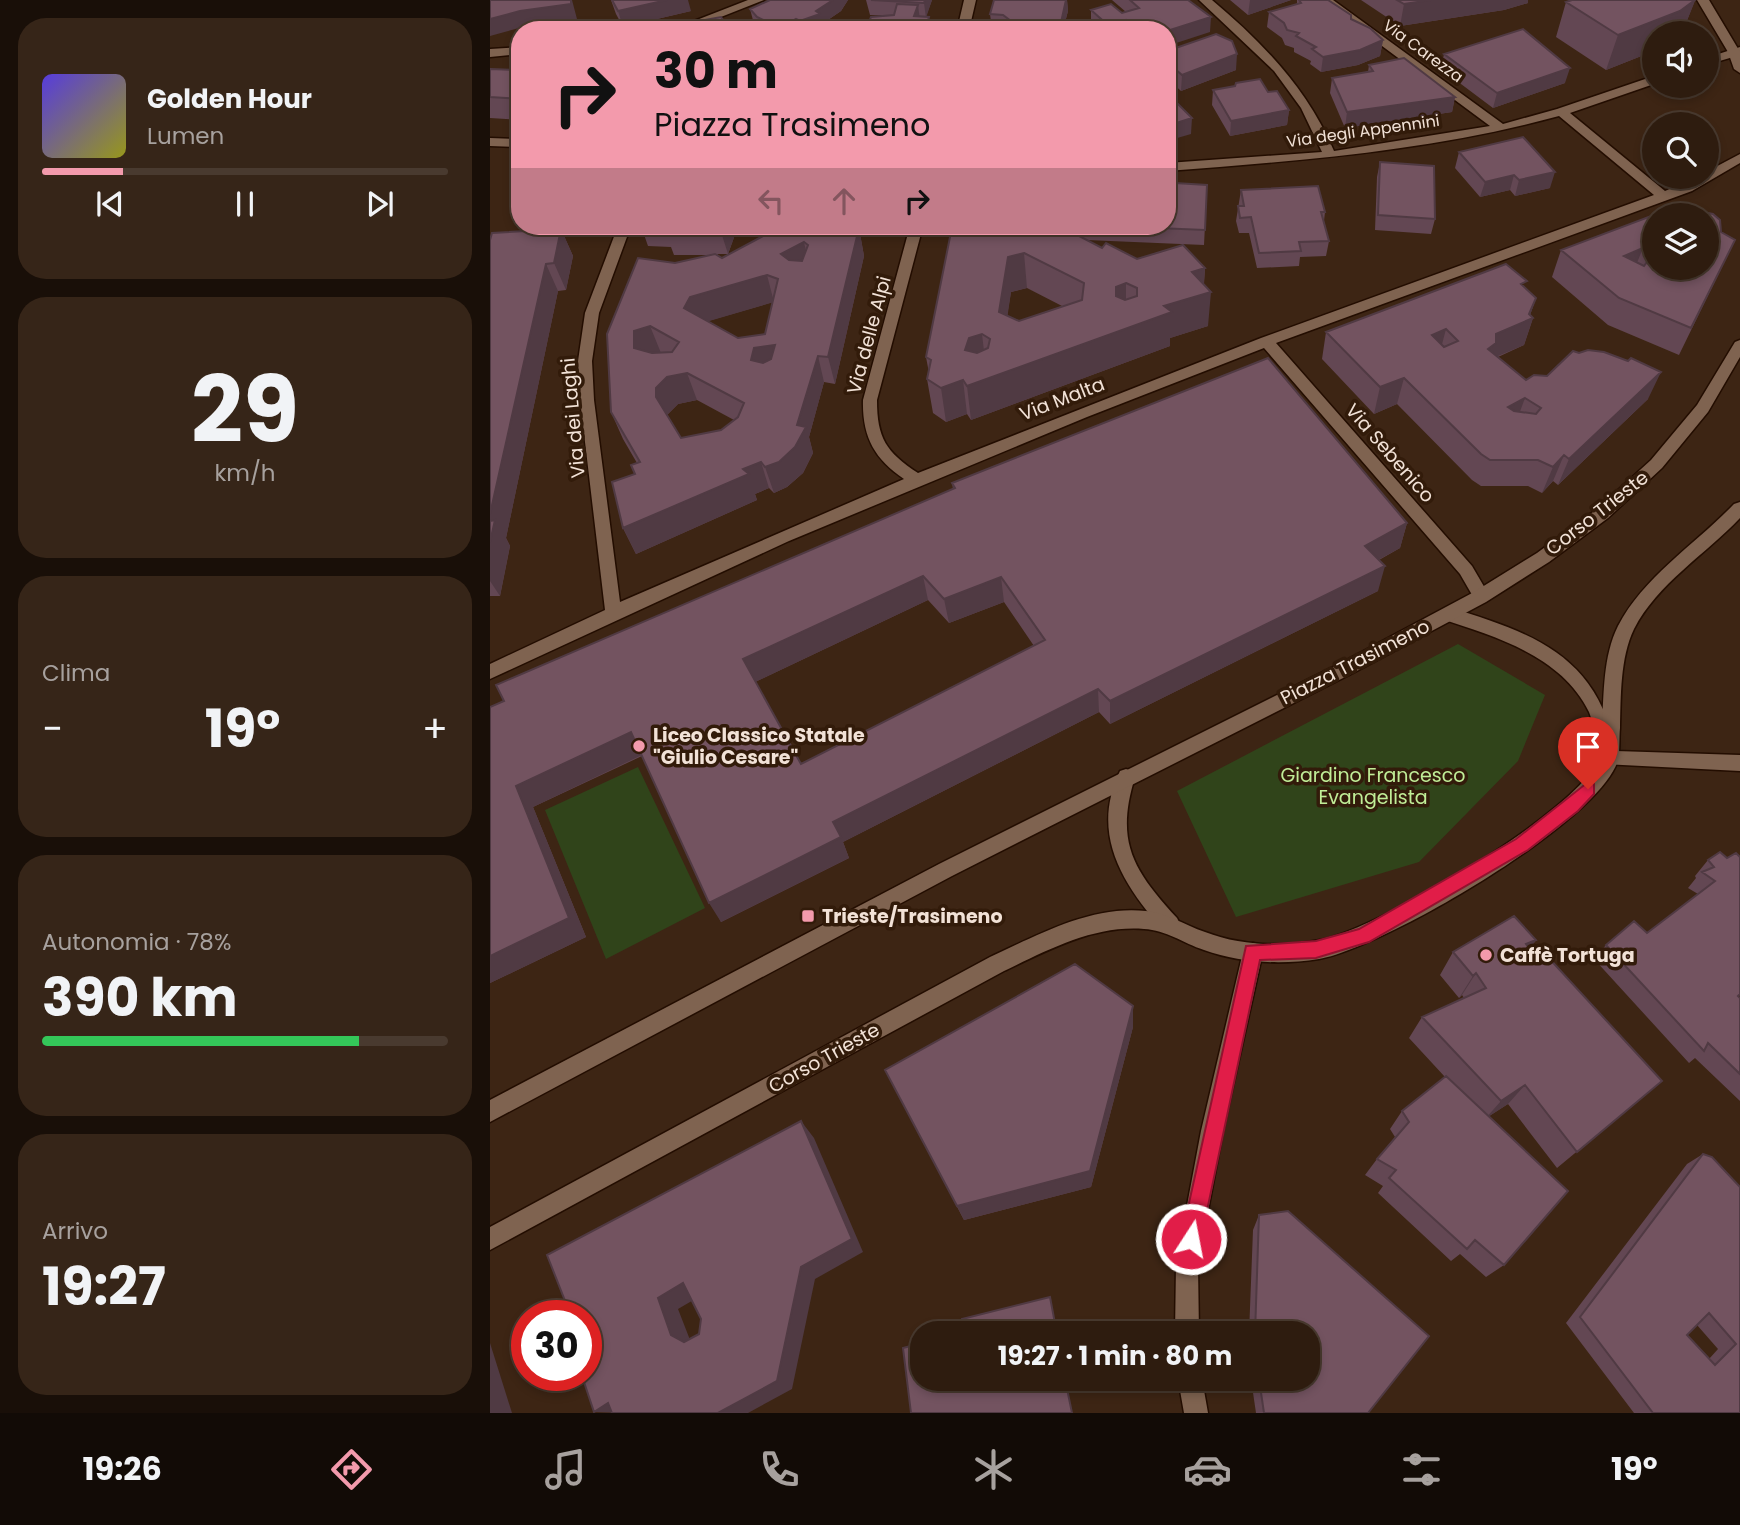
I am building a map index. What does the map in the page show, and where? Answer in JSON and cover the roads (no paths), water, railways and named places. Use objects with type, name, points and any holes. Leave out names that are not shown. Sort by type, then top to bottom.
[{"type":"street","points":[[701,21],[758,0]]},
{"type":"street","points":[[965,21],[970,0]]},
{"type":"street","points":[[1205,0],[1286,75],[1311,113],[1330,155]]},
{"type":"street","name":"Via Carezza","points":[[1326,0],[1501,128]]},
{"type":"street","points":[[1703,0],[1737,52],[1740,69]]},
{"type":"street","points":[[490,53],[511,51]]},
{"type":"street","points":[[1719,58],[1737,52]]},
{"type":"street","name":"Via degli Appennini","points":[[1176,166],[1330,155],[1501,128],[1561,112],[1642,84]]},
{"type":"street","points":[[1561,112],[1663,196]]},
{"type":"street","points":[[490,142],[511,143]]},
{"type":"street","name":"Via Malta","points":[[490,672],[613,611],[915,478],[1266,341],[1663,196],[1705,179],[1740,158]]},
{"type":"street","name":"Via dei Laghi","points":[[613,611],[587,400],[585,360],[592,313],[621,235]]},
{"type":"street","name":"Via delle Alpi","points":[[914,235],[870,400],[869,417],[870,430],[881,450],[897,467],[915,478]]},
{"type":"street","name":"Via Sebenico","points":[[1266,341],[1466,570],[1481,595]]},
{"type":"street","name":"Corso Trieste","points":[[1448,614],[1564,542],[1647,475],[1670,451],[1713,396],[1740,345]]},
{"type":"street","points":[[1126,777],[1116,804],[1115,822],[1122,860],[1141,893],[1170,925],[1210,943],[1253,952],[1316,950],[1363,937],[1522,844],[1572,806],[1609,759],[1619,650],[1628,624],[1646,599],[1710,540],[1740,508]]},
{"type":"street","name":"Piazza Trasimeno","points":[[1126,777],[1448,614],[1514,636],[1564,670],[1589,695],[1597,709],[1609,759]]},
{"type":"street","points":[[1609,759],[1740,763]]},
{"type":"street","points":[[490,1111],[1126,777]]},
{"type":"street","name":"Corso Trieste","points":[[490,1239],[1007,959],[1058,937],[1116,919],[1144,919],[1170,925]]},
{"type":"street","points":[[1187,1321],[1186,1264],[1212,1131],[1253,952]]},
{"type":"street","points":[[1192,1391],[1196,1413]]},
{"type":"place","name":"Liceo Classico Statale \"Giulio Cesare\"","points":[[639,746]]},
{"type":"place","name":"Trieste/Trasimeno","points":[[808,916]]},
{"type":"place","name":"Caffè Tortuga","points":[[1486,955]]},
{"type":"park label","name":"Giardino Francesco Evangelista","points":[[1373,786]]}]
